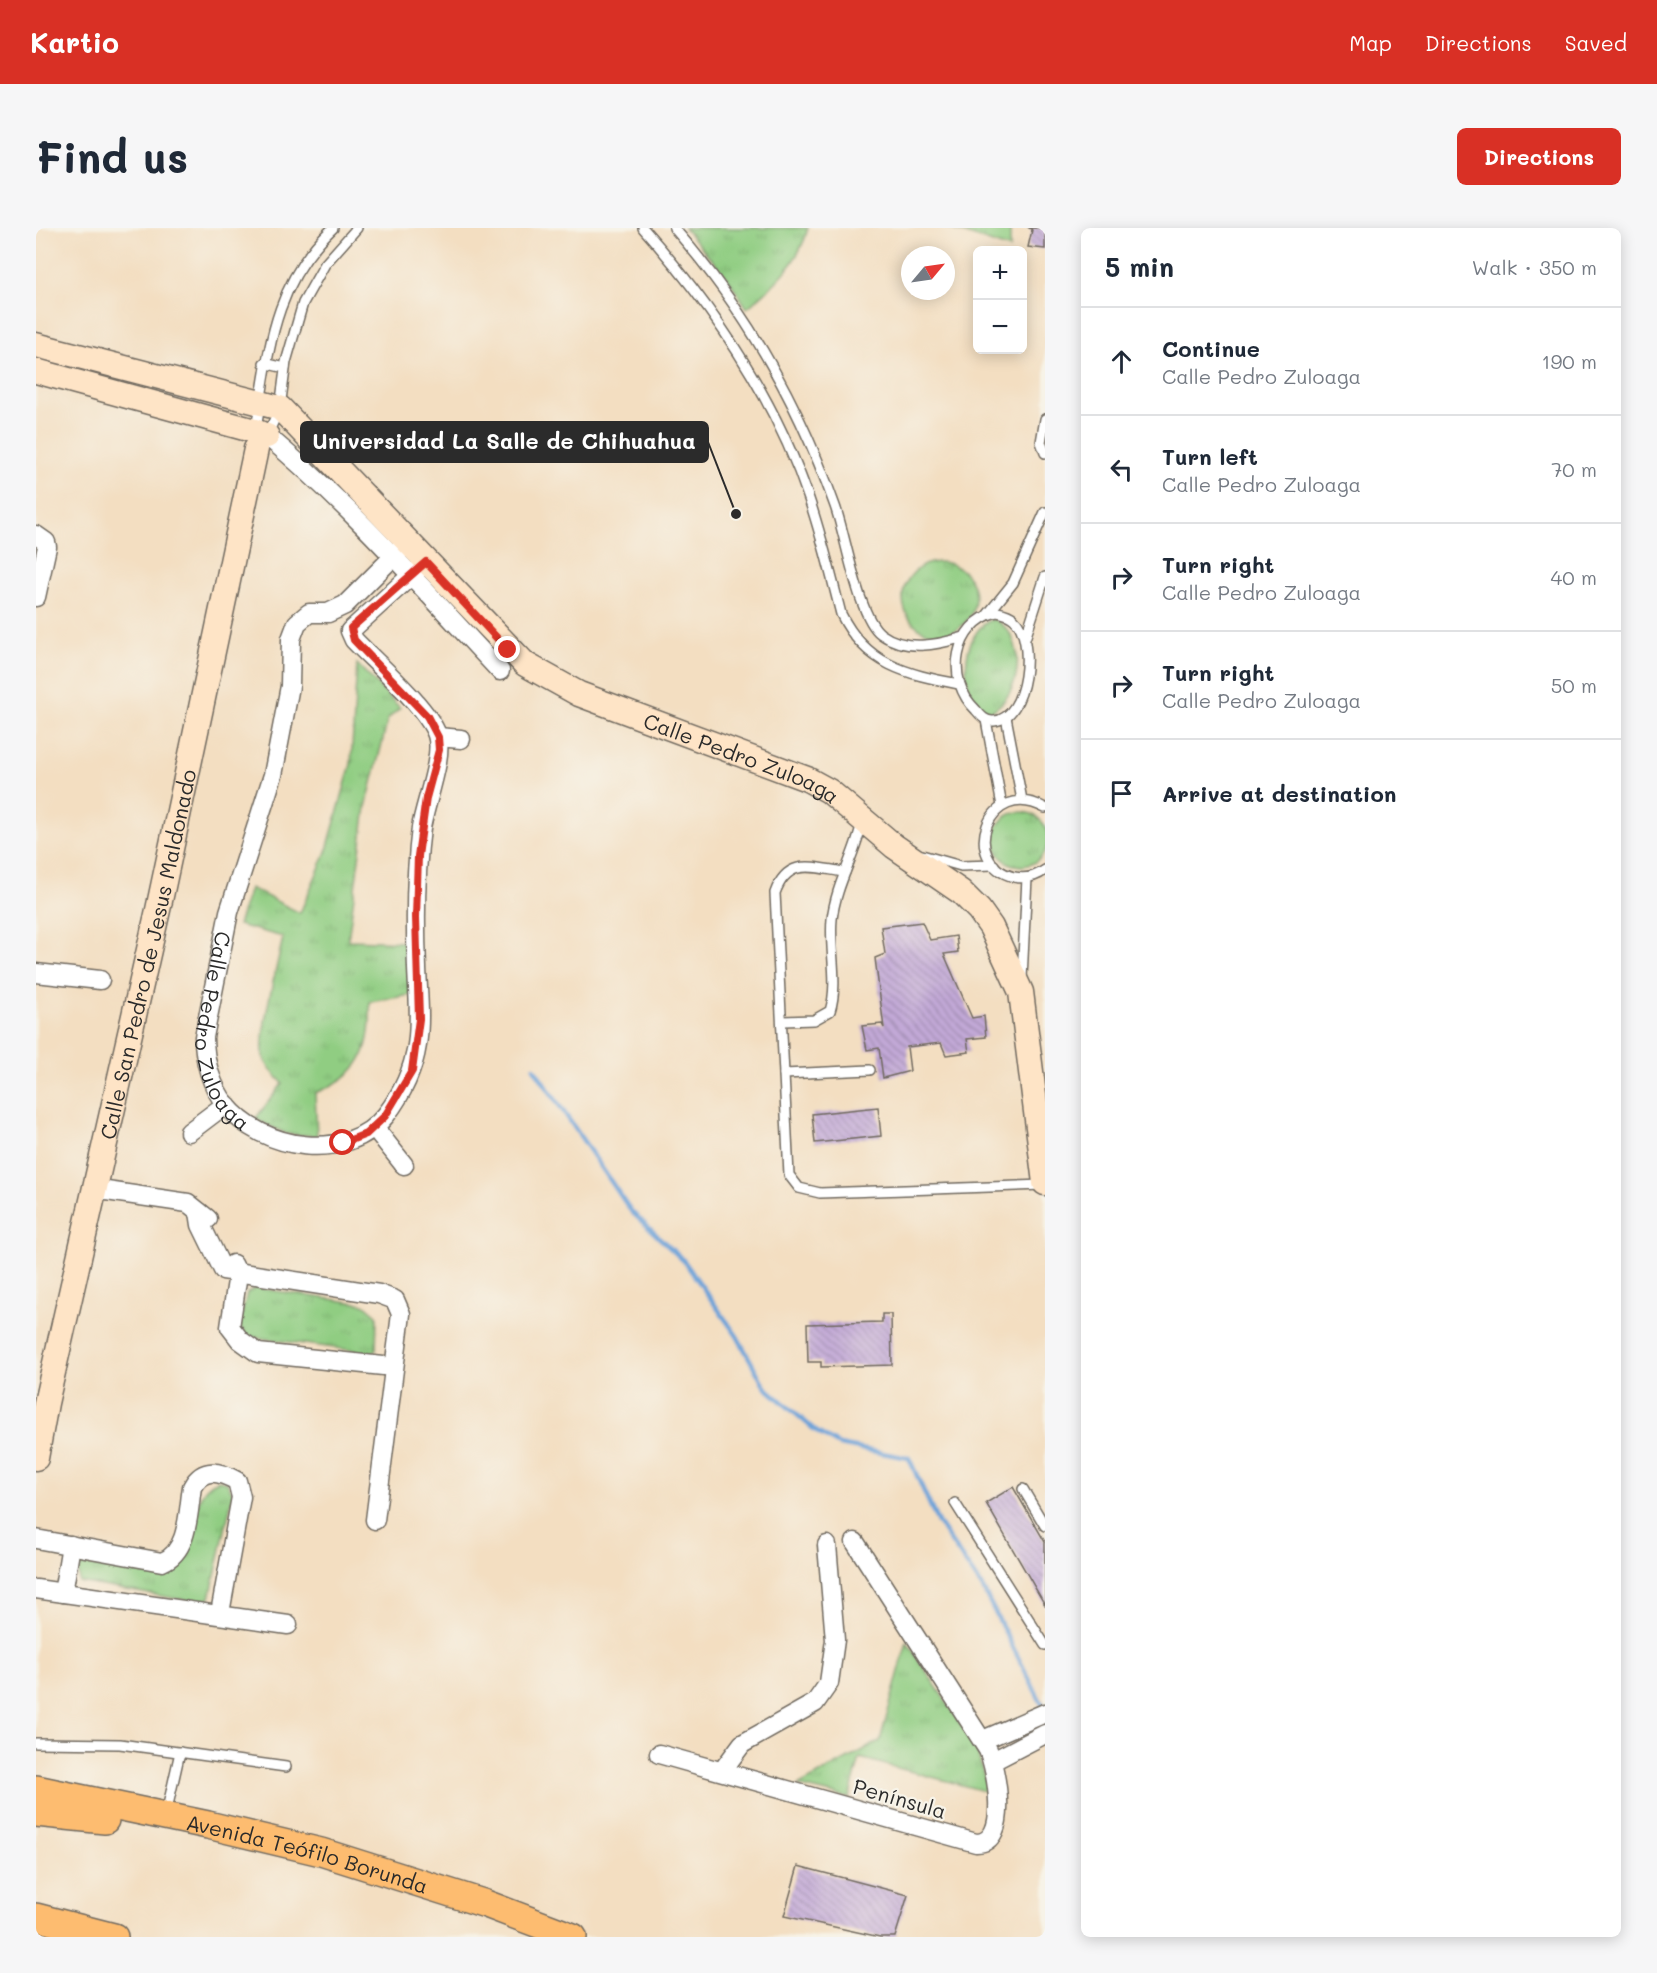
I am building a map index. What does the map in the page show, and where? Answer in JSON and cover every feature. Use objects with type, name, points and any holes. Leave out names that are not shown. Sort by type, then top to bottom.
[{"type":"main road","name":"Avenida Teófilo Borunda","points":[[36,1790],[208,1825],[321,1852],[486,1904],[573,1937]]},
{"type":"main road","points":[[36,1813],[208,1825]]},
{"type":"main road","points":[[36,1917],[114,1937]]},
{"type":"main road","points":[[36,1935],[49,1937]]},
{"type":"street","points":[[36,345],[270,405]]},
{"type":"street","points":[[36,371],[260,439]]},
{"type":"street","name":"Calle Pedro Zuloaga","points":[[270,405],[418,569],[508,650],[539,674],[590,699],[807,779],[829,791],[894,846],[961,892],[979,910],[999,942],[1021,992],[1045,1184]]},
{"type":"street","name":"Calle Pedro Zuloaga","points":[[260,439],[295,459],[400,550]]},
{"type":"street","name":"Calle San Pedro de Jesus Maldonado","points":[[36,1458],[93,1189],[158,910],[260,439]]},
{"type":"street","points":[[36,534],[46,542],[47,548],[36,597]]},
{"type":"street","name":"Calle Pedro Zuloaga","points":[[400,550],[345,605],[334,611],[309,613],[297,623],[291,639],[290,687],[273,775],[229,912],[204,1037],[204,1055],[210,1073],[226,1104],[252,1128],[274,1139],[294,1144],[321,1146],[343,1143],[366,1134],[385,1116],[412,1071],[417,1045],[418,856],[426,798],[436,765],[438,737]]},
{"type":"street","points":[[418,569],[350,631],[354,640],[427,716],[438,737],[461,739]]},
{"type":"street","name":"Calle Pedro Zuloaga","points":[[418,569],[500,671]]},
{"type":"street","points":[[36,973],[100,980]]},
{"type":"street","points":[[189,1132],[226,1104]]},
{"type":"street","points":[[374,1127],[404,1165]]},
{"type":"street","points":[[93,1189],[188,1203],[199,1212],[201,1226],[223,1270],[379,1294],[395,1300],[401,1314],[375,1520]]},
{"type":"street","points":[[238,1274],[230,1327],[240,1340],[258,1353],[393,1367]]},
{"type":"street","points":[[36,1539],[157,1562],[167,1560],[180,1548],[192,1486],[196,1479],[208,1472],[224,1474],[237,1481],[241,1497],[220,1614]]},
{"type":"street","points":[[63,1593],[71,1545]]},
{"type":"street","name":"Península","points":[[659,1754],[981,1843],[990,1837],[998,1819],[993,1761],[984,1740],[859,1546],[828,1552],[835,1640],[829,1683],[814,1702],[742,1744],[722,1771]]},
{"type":"street","points":[[36,1589],[288,1625]]},
{"type":"street","points":[[984,1740],[1044,1716]]},
{"type":"street","points":[[993,1761],[1045,1734]]},
{"type":"lane","points":[[260,439],[270,405],[264,363],[287,291],[311,251],[333,228]]},
{"type":"lane","points":[[260,439],[270,405],[285,368],[294,327],[313,282],[339,246],[357,228]]},
{"type":"lane","points":[[643,228],[715,315],[772,413],[809,497],[841,614],[849,630],[872,655],[890,665],[914,676],[959,684]]},
{"type":"lane","points":[[674,228],[733,302],[776,371],[827,483],[845,537],[863,606],[871,622],[880,633],[900,643],[938,644],[964,637]]},
{"type":"lane","points":[[264,363],[285,368]]},
{"type":"lane","points":[[1045,419],[1041,442],[1045,453]]},
{"type":"lane","points":[[988,614],[997,612],[1014,618],[1025,639],[1027,660],[1025,677],[1013,709],[1006,717],[996,722],[986,720],[970,705],[959,684],[957,658],[964,637],[974,623],[988,614],[1013,583],[1045,512]]},
{"type":"lane","points":[[1025,639],[1045,577]]},
{"type":"lane","points":[[1006,717],[1022,800]]},
{"type":"lane","points":[[986,720],[1002,806]]},
{"type":"lane","points":[[1045,808],[1022,800],[1002,806],[987,823],[984,834],[988,856],[994,865],[1009,875],[1027,878],[1045,870]]},
{"type":"lane","points":[[783,1021],[814,1020],[830,1011],[832,919],[838,887],[858,843],[863,820]]},
{"type":"lane","points":[[894,846],[962,866],[994,865]]},
{"type":"lane","points":[[845,872],[805,866],[785,874],[780,880],[776,893],[789,1175],[799,1188],[808,1192],[1045,1184]]},
{"type":"lane","name":"Calle Pedro Zuloaga","points":[[1021,992],[1027,878]]},
{"type":"lane","points":[[784,1074],[870,1070]]},
{"type":"lane","points":[[1023,1489],[1045,1526]]},
{"type":"lane","points":[[954,1503],[1045,1645]]},
{"type":"lane","points":[[36,1743],[104,1743],[286,1767]]},
{"type":"lane","points":[[165,1818],[180,1752]]},
{"type":"green space","points":[[684,228],[808,228],[792,263],[776,282],[747,308],[727,277]]},
{"type":"green space","points":[[948,228],[1010,228],[1010,246],[1001,246]]},
{"type":"green space","points":[[939,562],[959,568],[969,578],[975,598],[969,618],[959,628],[939,634],[919,628],[909,618],[903,598],[909,578],[919,568]]},
{"type":"green space","points":[[993,619],[1005,627],[1012,638],[1017,651],[1017,666],[1015,680],[1009,694],[1000,705],[989,712],[978,704],[971,693],[966,665],[974,637],[982,626]]},
{"type":"green space","points":[[357,664],[400,708],[388,719],[366,807],[348,940],[406,942],[411,995],[370,1002],[369,1034],[361,1059],[344,1078],[315,1093],[317,1136],[287,1134],[255,1119],[283,1083],[267,1065],[264,1057],[263,1033],[283,937],[238,925],[250,888],[300,913],[327,850],[351,764]]},
{"type":"green space","points":[[1016,812],[1026,812],[1036,816],[1044,824],[1048,839],[1044,854],[1036,862],[1026,866],[1016,866],[1006,862],[998,854],[994,844],[994,834],[998,824],[1006,816]]},
{"type":"green space","points":[[256,1288],[364,1304],[377,1315],[376,1350],[372,1353],[245,1336],[239,1326],[247,1293]]},
{"type":"green space","points":[[219,1480],[227,1482],[233,1494],[210,1598],[202,1603],[79,1582],[78,1571],[82,1564],[161,1576],[177,1569],[186,1557],[191,1543],[200,1499],[207,1487]]},
{"type":"green space","points":[[907,1642],[976,1747],[988,1792],[860,1758],[849,1798],[798,1786],[880,1741]]},
{"type":"building","points":[[1029,228],[1045,228],[1045,249],[1028,247],[1032,230]]},
{"type":"building","points":[[922,922],[930,940],[956,936],[958,952],[944,954],[972,1018],[984,1016],[986,1037],[967,1039],[969,1052],[946,1055],[941,1043],[907,1047],[910,1071],[883,1078],[879,1048],[867,1050],[862,1026],[882,1024],[884,1028],[875,958],[885,954],[881,927]]},
{"type":"building","points":[[878,1107],[881,1136],[815,1143],[812,1114]]},
{"type":"building","points":[[882,1314],[891,1314],[892,1365],[821,1367],[821,1362],[808,1362],[807,1324],[882,1322]]},
{"type":"building","points":[[1013,1487],[1045,1542],[1045,1605],[986,1503]]},
{"type":"building","points":[[798,1866],[908,1895],[895,1937],[880,1937],[784,1916]]},
{"type":"waterway","points":[[534,1068],[631,1211],[684,1261],[737,1336],[765,1387],[817,1432],[839,1445],[909,1458],[938,1523],[982,1587],[1042,1704]]},
{"type":"place","name":"Universidad La Salle de Chihuahua","points":[[736,514]]},
{"type":"route","points":[[343,1143],[366,1134],[385,1116],[412,1071],[419,1019],[416,917],[418,856],[426,798],[439,750],[438,737],[427,716],[354,640],[351,636],[351,628],[426,562],[508,650]]}]
